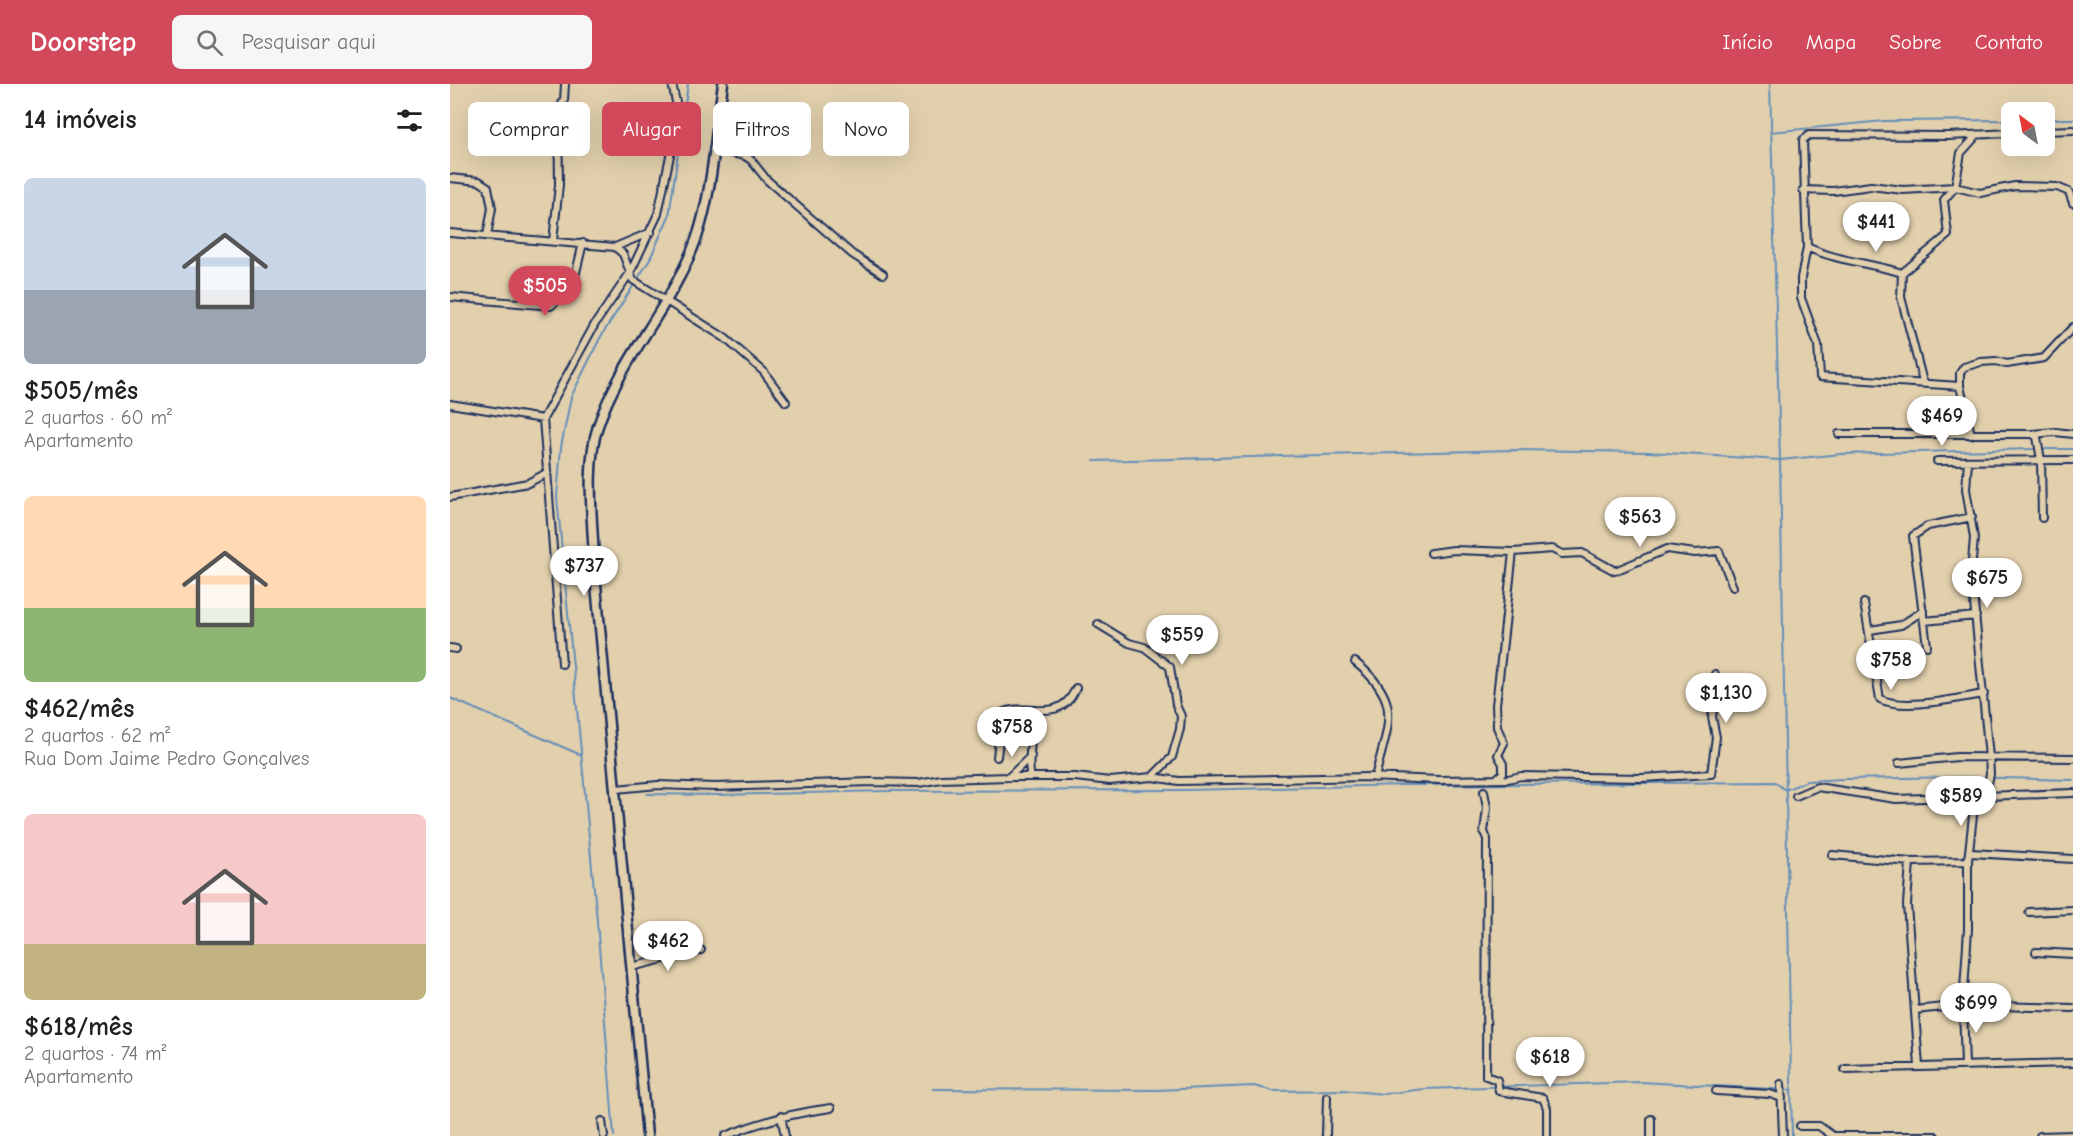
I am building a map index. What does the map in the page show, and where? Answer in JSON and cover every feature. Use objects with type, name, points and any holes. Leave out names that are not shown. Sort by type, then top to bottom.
[{"type":"main road","points":[[720,102],[723,84]]},
{"type":"main road","points":[[647,1136],[594,563],[592,481],[595,441],[602,415],[684,269],[698,236],[713,149]]},
{"type":"street","points":[[553,241],[559,185],[558,115],[564,100],[565,84]]},
{"type":"street","points":[[562,664],[545,474],[543,419],[595,324],[631,277],[658,214],[672,141],[676,102],[672,84]]},
{"type":"street","points":[[2055,131],[2073,130]]},
{"type":"street","points":[[1960,386],[1820,377],[1818,345],[1802,298],[1801,278],[1806,247],[1803,140],[1805,137],[2001,134]]},
{"type":"street","points":[[1923,382],[1900,297],[1902,273],[1948,235],[1944,201],[1955,187],[1960,153],[1977,135]]},
{"type":"street","points":[[745,156],[767,180],[852,254],[883,274]]},
{"type":"street","points":[[450,178],[479,181],[488,187],[492,208],[487,236]]},
{"type":"street","points":[[1803,190],[1833,191],[1871,186],[1902,190],[1955,187],[1980,193],[2015,186],[2057,187],[2071,190],[2073,202]]},
{"type":"street","points":[[450,233],[615,247],[651,232]]},
{"type":"street","points":[[450,297],[551,306],[573,285],[583,243]]},
{"type":"street","points":[[615,247],[622,254],[631,277],[725,338],[745,354],[776,385],[786,402]]},
{"type":"street","points":[[1806,247],[1830,257],[1881,266],[1902,273]]},
{"type":"street","points":[[1971,435],[1960,386],[1960,373],[1964,367],[1981,362],[1996,361],[2007,364],[2044,358],[2073,327]]},
{"type":"street","points":[[450,404],[543,419]]},
{"type":"street","points":[[1839,435],[1883,433],[1971,435],[2055,432],[2073,434]]},
{"type":"street","points":[[2033,434],[2037,437],[2041,460],[2042,518]]},
{"type":"street","points":[[1937,461],[2073,460]]},
{"type":"street","points":[[1968,461],[1966,489],[1974,538],[1971,573],[1990,777],[1984,797]]},
{"type":"street","points":[[450,497],[528,483],[545,474]]},
{"type":"street","points":[[1928,646],[1913,536],[1928,526],[1972,518]]},
{"type":"street","points":[[1431,553],[1454,550],[1513,552],[1552,549],[1562,554],[1582,554],[1615,572],[1667,549],[1695,553],[1719,551],[1733,587]]},
{"type":"street","points":[[1497,778],[1503,773],[1503,764],[1498,755],[1503,743],[1497,727],[1496,705],[1513,552]]},
{"type":"street","points":[[1864,603],[1880,699],[1888,703],[1926,702],[1984,694]]},
{"type":"street","points":[[1870,630],[1901,625],[1923,611]]},
{"type":"street","points":[[1924,621],[1976,616]]},
{"type":"street","points":[[1098,624],[1130,643],[1144,648],[1170,668],[1176,705],[1181,716],[1180,729],[1172,757],[1152,777]]},
{"type":"street","points":[[1355,662],[1378,683],[1386,697],[1390,727],[1384,738],[1375,778]]},
{"type":"street","points":[[616,789],[658,785],[715,787],[863,782],[919,783],[941,779],[1009,777],[1075,777],[1110,781],[1152,777],[1179,782],[1375,778],[1439,780],[1521,776],[1659,778],[1711,774],[1716,733],[1712,717],[1716,694],[1714,674]]},
{"type":"street","points":[[997,757],[1002,713],[1005,711],[1033,712],[1063,704],[1073,695],[1076,688]]},
{"type":"street","points":[[1031,777],[1028,767],[1031,756],[1033,712]]},
{"type":"street","points":[[1009,777],[1031,756]]},
{"type":"street","points":[[1899,763],[1989,757],[2073,758]]},
{"type":"street","points":[[1796,796],[1817,787],[1882,798],[2073,793]]},
{"type":"street","points":[[1484,791],[1487,807],[1484,832],[1487,850],[1486,1076],[1497,1080],[1498,1091],[1543,1098],[1547,1108],[1547,1136]]},
{"type":"street","points":[[1965,1065],[1963,1005],[1968,929],[1968,861],[1971,853],[1974,797]]},
{"type":"street","points":[[1971,853],[2073,859]]},
{"type":"street","points":[[1832,855],[1910,862],[1968,861]]},
{"type":"street","points":[[1910,862],[1907,905],[1919,1066]]},
{"type":"street","points":[[2029,912],[2073,910]]},
{"type":"street","points":[[631,967],[701,950]]},
{"type":"street","points":[[2036,952],[2073,954]]},
{"type":"street","points":[[1915,1010],[1963,1005],[2073,1008]]},
{"type":"street","points":[[1845,1069],[2073,1063]]},
{"type":"street","points":[[1781,1084],[1783,1136]]},
{"type":"street","points":[[1716,1091],[1782,1096]]},
{"type":"street","points":[[1326,1136],[1327,1097]]},
{"type":"street","points":[[725,1136],[781,1116],[831,1108]]},
{"type":"street","points":[[781,1116],[785,1136]]},
{"type":"street","points":[[1651,1119],[1651,1136]]},
{"type":"street","points":[[602,1121],[604,1136]]},
{"type":"street","points":[[1800,1126],[1819,1126],[1833,1136],[1935,1136]]},
{"type":"street","points":[[2040,1136],[2073,1135]]},
{"type":"waterway","points":[[614,1136],[597,921],[557,497],[561,447],[571,397],[600,338],[649,261],[669,216],[688,84]]},
{"type":"waterway","points":[[1770,84],[1780,460],[1792,1136]]},
{"type":"waterway","points":[[2055,119],[2073,119]]},
{"type":"waterway","points":[[1770,132],[1884,121],[2001,120]]},
{"type":"waterway","points":[[1094,461],[1513,450],[1650,452],[1780,460],[1841,454],[2033,449]]},
{"type":"waterway","points":[[2044,449],[2073,449]]},
{"type":"waterway","points":[[450,698],[581,755]]},
{"type":"waterway","points":[[647,794],[1775,782],[1785,790],[1807,781],[1843,779],[1965,777],[2073,780]]},
{"type":"waterway","points":[[933,1089],[1156,1090],[1254,1086],[1273,1091],[1343,1090],[1383,1094],[1424,1089],[1640,1082],[1791,1090]]}]
